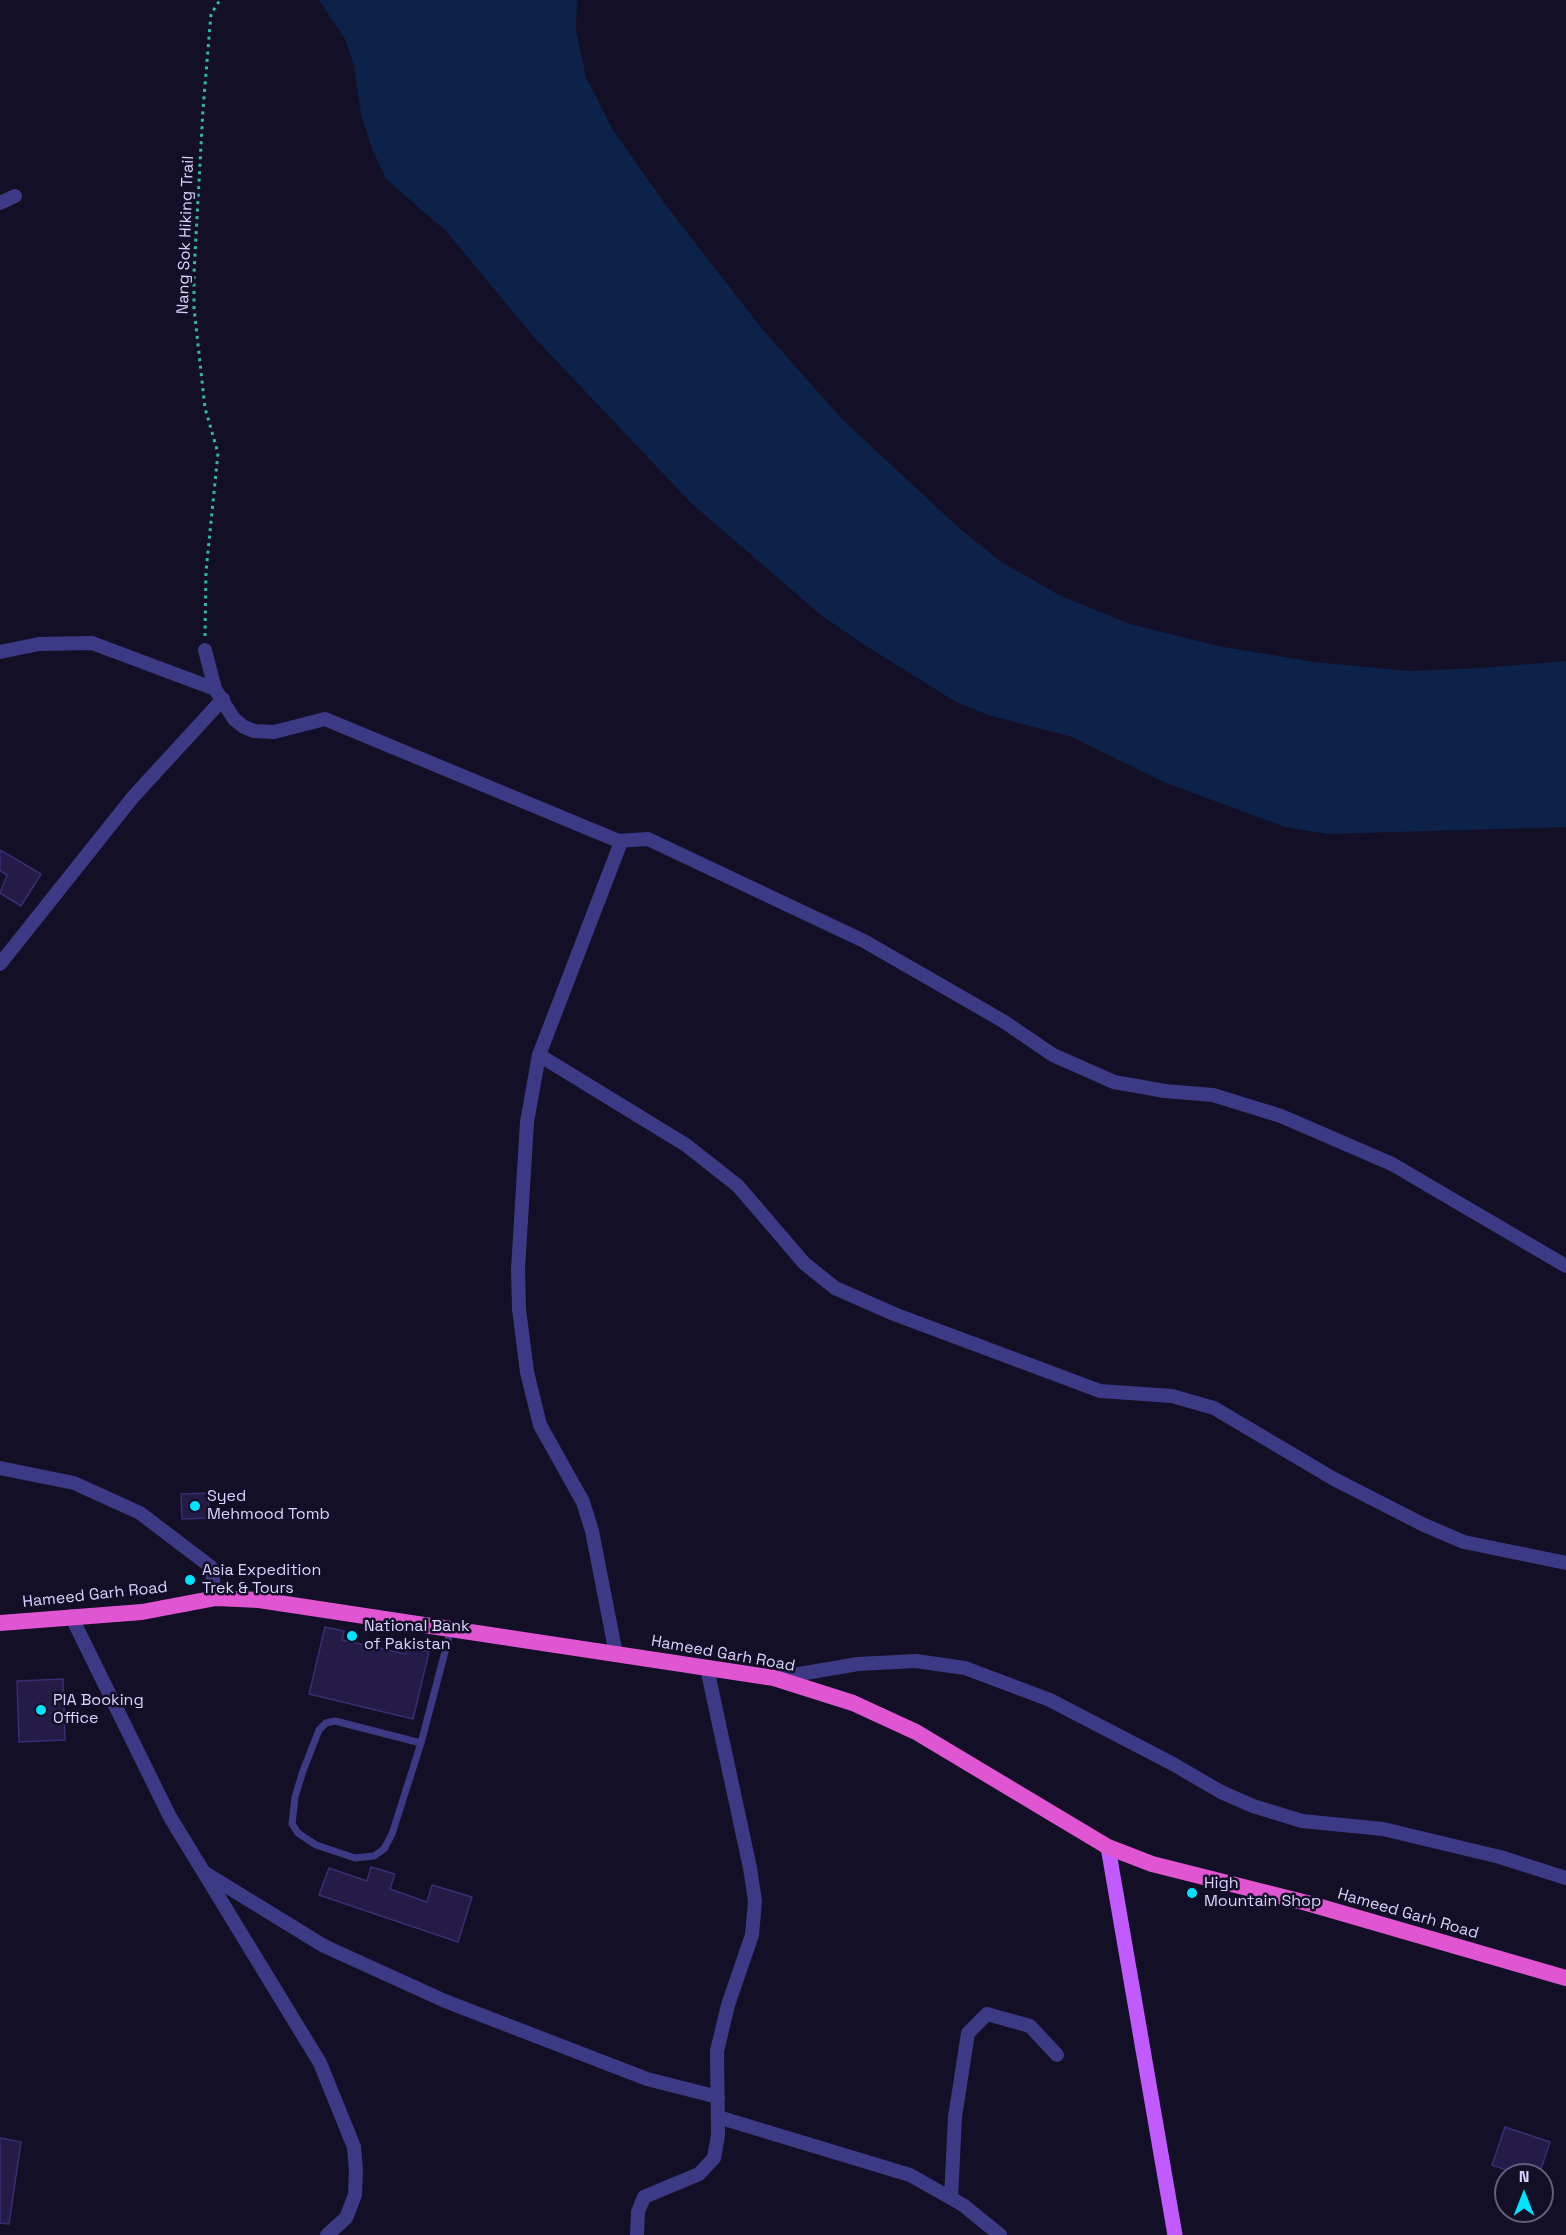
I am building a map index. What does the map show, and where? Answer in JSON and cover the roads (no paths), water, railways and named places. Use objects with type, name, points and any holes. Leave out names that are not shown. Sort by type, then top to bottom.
[{"type":"highway","name":"Hameed Garh Road","points":[[0,1623],[142,1612],[216,1598],[260,1600],[774,1678],[853,1702],[916,1732],[1108,1847],[1152,1864],[1307,1903],[1566,1978]]},
{"type":"main road","points":[[1108,1847],[1175,2235]]},
{"type":"street","points":[[0,203],[15,196]]},
{"type":"street","points":[[0,652],[39,644],[92,643],[219,694]]},
{"type":"street","points":[[205,650],[219,694],[234,719],[254,731],[274,732],[325,719],[621,842],[539,1055],[527,1122],[518,1269],[519,1309],[527,1372],[540,1425],[584,1502],[592,1531],[616,1654]]},
{"type":"street","points":[[0,964],[133,797],[219,694]]},
{"type":"street","points":[[617,841],[648,839],[864,941],[1003,1021],[1053,1055],[1114,1082],[1165,1091],[1213,1095],[1281,1116],[1392,1164],[1566,1266]]},
{"type":"street","points":[[539,1055],[686,1146],[738,1186],[804,1263],[835,1288],[894,1314],[1100,1391],[1172,1396],[1214,1408],[1334,1479],[1424,1525],[1464,1542],[1566,1563]]},
{"type":"street","points":[[0,1468],[74,1483],[140,1513],[211,1567],[216,1598]]},
{"type":"street","points":[[71,1616],[170,1816],[320,2063],[354,2147],[356,2195],[346,2218],[327,2235]]},
{"type":"street","points":[[774,1678],[858,1664],[916,1661],[965,1668],[1050,1700],[1173,1764],[1221,1792],[1253,1806],[1302,1821],[1383,1829],[1413,1835],[1500,1857],[1566,1878]]},
{"type":"street","points":[[637,2235],[638,2212],[645,2198],[699,2174],[714,2158],[718,2117],[717,2051],[728,2005],[752,1935],[755,1901],[733,1780],[707,1668]]},
{"type":"street","points":[[203,1872],[324,1946],[445,2001],[647,2079],[718,2097]]},
{"type":"street","points":[[951,2198],[955,2116],[968,2033],[987,2014],[1030,2026],[1057,2055]]},
{"type":"street","points":[[718,2117],[910,2175],[951,2198],[1000,2235]]},
{"type":"lane","points":[[421,1743],[335,1721],[326,1723],[319,1730],[303,1771],[293,1806],[292,1824],[298,1833],[316,1845],[356,1858],[374,1856],[384,1849],[392,1834],[421,1743],[451,1628]]},
{"type":"water","points":[[319,0],[577,0],[576,31],[586,77],[613,130],[665,204],[763,330],[842,419],[959,528],[1000,561],[1059,595],[1130,624],[1218,646],[1315,662],[1408,671],[1566,661],[1566,827],[1328,834],[1285,827],[1166,783],[1072,737],[988,715],[956,702],[863,644],[821,615],[691,503],[532,335],[447,232],[386,179],[372,149],[361,114],[354,65],[345,39]]},
{"type":"place","name":"Syed Mehmood Tomb","points":[[195,1506]]},
{"type":"place","name":"Asia Expedition Trek & Tours","points":[[190,1580]]},
{"type":"place","name":"National Bank of Pakistan","points":[[352,1636]]},
{"type":"place","name":"PIA Booking Office","points":[[41,1710]]},
{"type":"place","name":"High Mountain Shop","points":[[1192,1893]]}]
